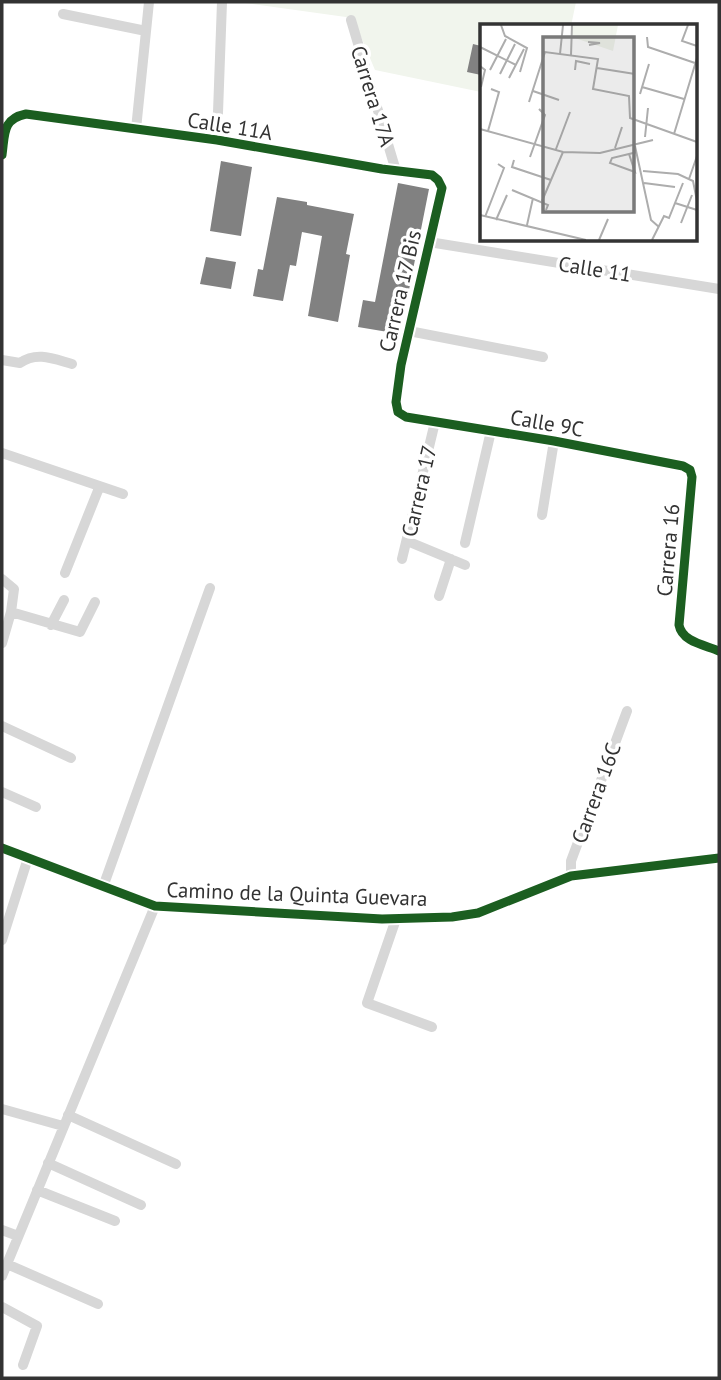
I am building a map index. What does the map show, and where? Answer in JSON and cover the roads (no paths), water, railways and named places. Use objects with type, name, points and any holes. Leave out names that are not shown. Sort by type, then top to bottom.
[{"type":"street","points":[[136,129],[149,2]]},
{"type":"street","points":[[217,141],[222,2]]},
{"type":"street","points":[[64,14],[146,31]]},
{"type":"street","name":"Carrera 17A","points":[[351,20],[396,171]]},
{"type":"street","name":"Calle 11A","points":[[2,155],[6,125],[15,116],[26,114],[432,175],[438,180]]},
{"type":"street","name":"Carrera 17 Bis","points":[[398,412],[396,402],[409,331],[442,188],[438,180]]},
{"type":"street","name":"Calle 11","points":[[429,242],[719,289]]},
{"type":"street","points":[[409,331],[543,357]]},
{"type":"street","points":[[2,360],[20,363],[29,357],[43,356],[72,364]]},
{"type":"street","name":"Calle 9C","points":[[398,412],[406,417],[554,441],[683,466],[690,470]]},
{"type":"street","name":"Carrera 17","points":[[402,559],[435,422]]},
{"type":"street","points":[[465,543],[491,431]]},
{"type":"street","points":[[542,515],[554,441]]},
{"type":"street","points":[[2,453],[122,494]]},
{"type":"street","name":"Carrera 16","points":[[690,470],[692,477],[679,625],[686,638],[719,651]]},
{"type":"street","points":[[65,573],[99,488]]},
{"type":"street","points":[[407,541],[465,565]]},
{"type":"street","points":[[439,596],[451,559]]},
{"type":"street","points":[[2,579],[14,589],[2,643]]},
{"type":"street","points":[[103,887],[210,588]]},
{"type":"street","points":[[51,625],[64,600]]},
{"type":"street","points":[[11,612],[80,632],[95,602]]},
{"type":"street","name":"Carrera 16C","points":[[571,876],[571,861],[627,711]]},
{"type":"street","points":[[2,726],[71,758]]},
{"type":"street","points":[[2,792],[36,807]]},
{"type":"street","name":"Camino de la Quinta Guevara","points":[[2,849],[155,906],[396,919],[478,913],[571,876],[719,858]]},
{"type":"street","points":[[2,940],[28,858]]},
{"type":"street","points":[[2,1276],[6,1260],[18,1237],[155,906]]},
{"type":"street","points":[[396,919],[367,1003],[432,1027]]},
{"type":"street","points":[[2,1109],[65,1121],[176,1164]]},
{"type":"street","points":[[48,1163],[141,1205]]},
{"type":"street","points":[[37,1190],[114,1220]]},
{"type":"street","points":[[2,1230],[18,1237]]},
{"type":"street","points":[[6,1260],[98,1304]]},
{"type":"street","points":[[2,1307],[37,1326],[23,1365]]}]
